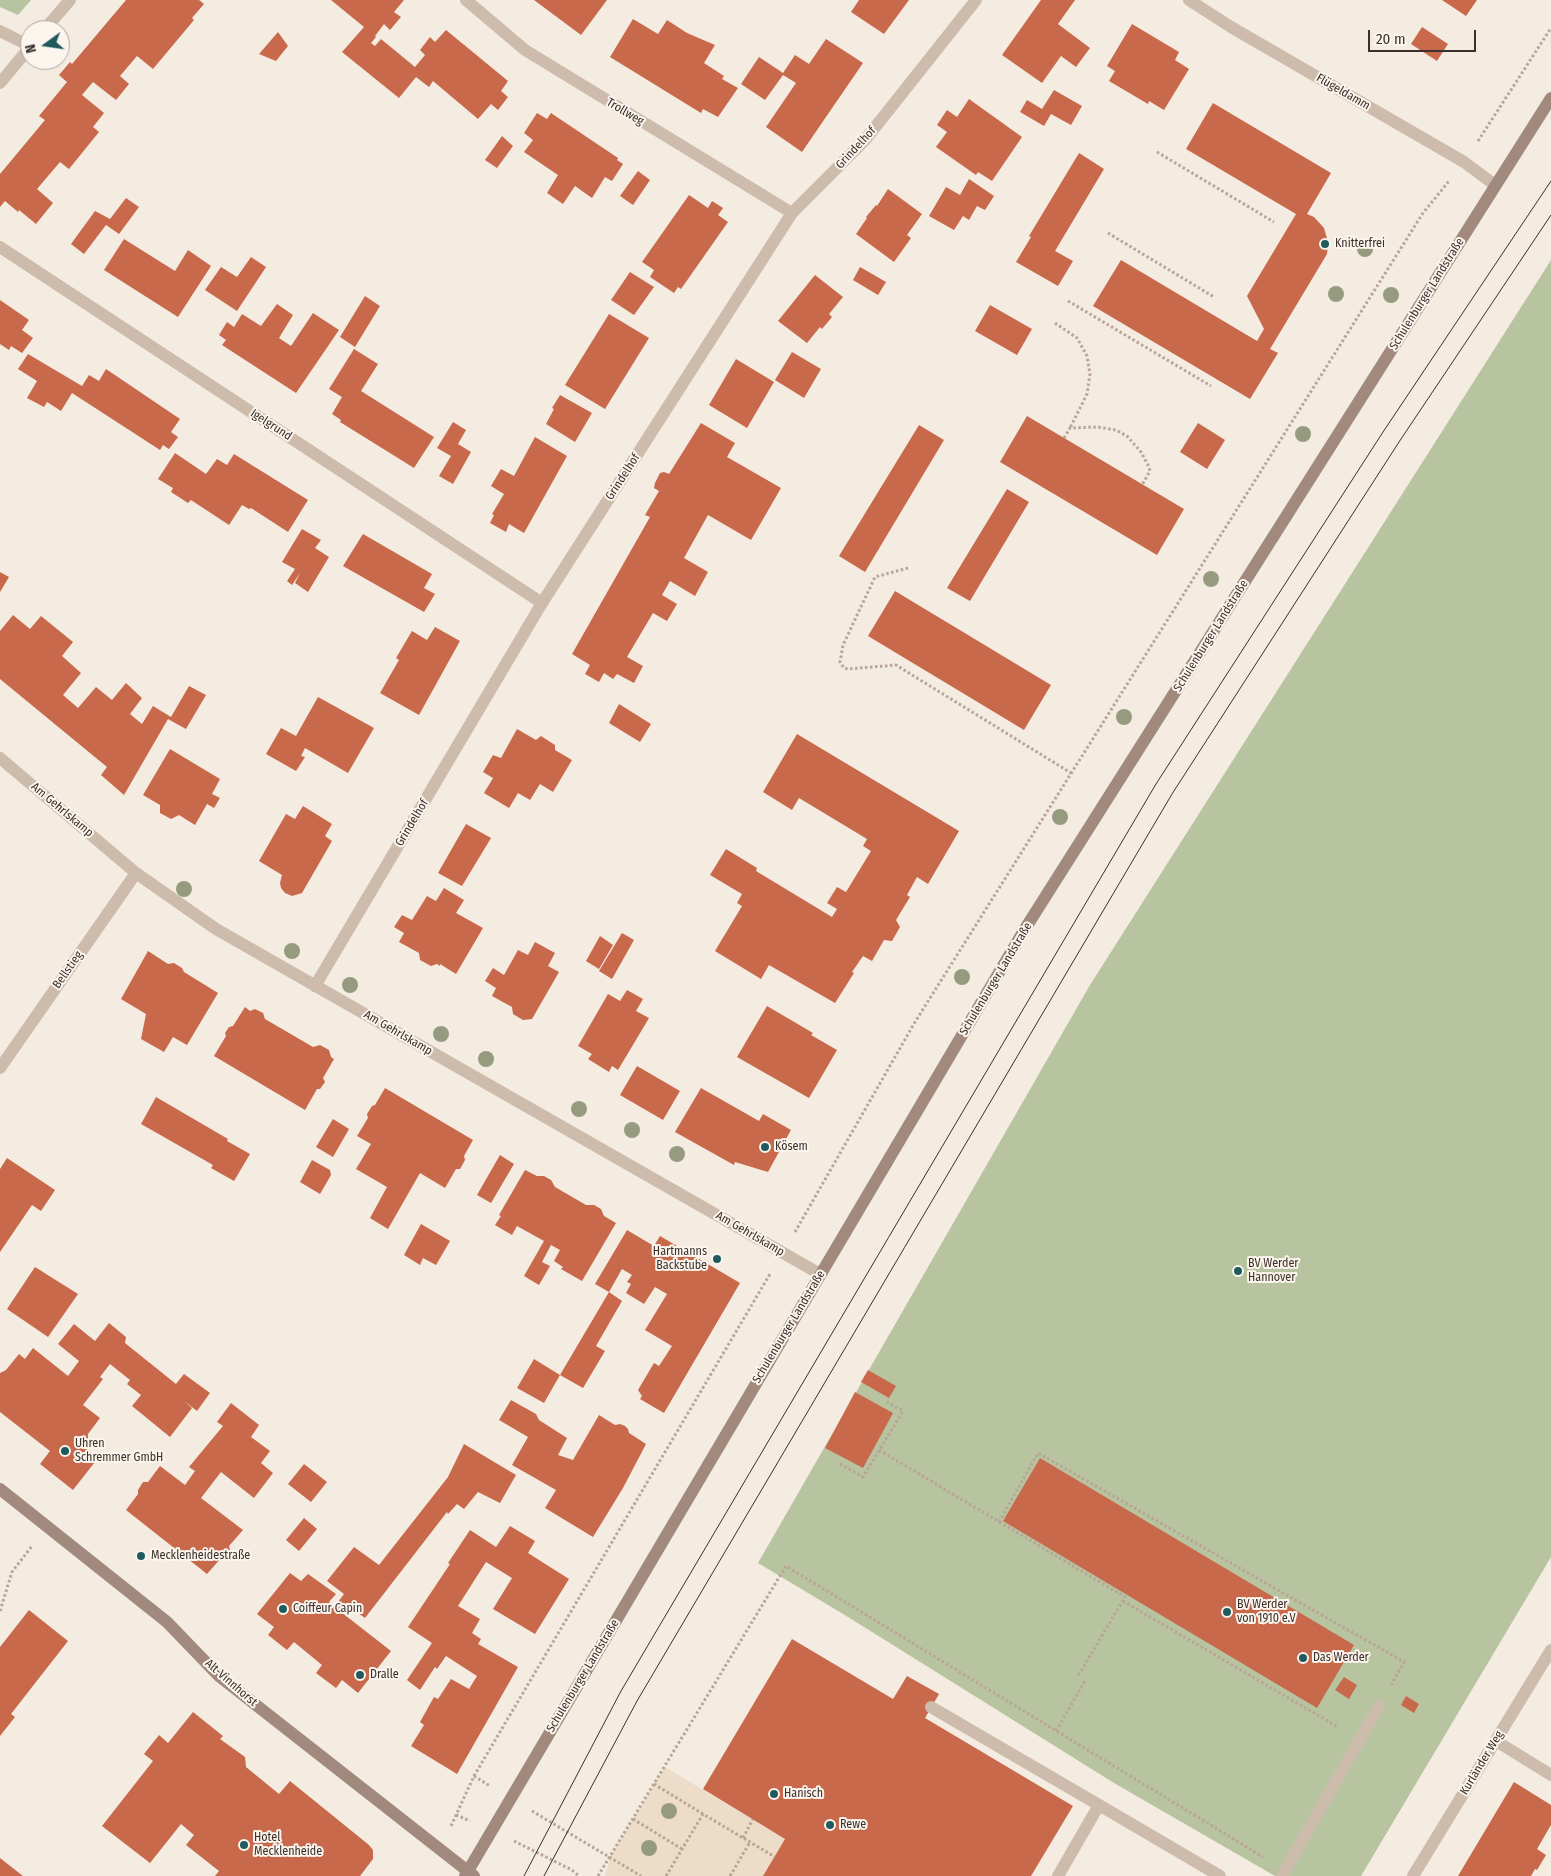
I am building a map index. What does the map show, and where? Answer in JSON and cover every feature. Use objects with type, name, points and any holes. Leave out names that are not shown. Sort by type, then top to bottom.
[{"type":"main road","name":"Schulenburger Landstraße","points":[[469,1874],[511,1798],[1023,932],[1551,98]]},
{"type":"main road","name":"Alt-Vinnhorst","points":[[0,1489],[167,1622],[219,1676],[469,1874]]},
{"type":"street","points":[[53,20],[70,0]]},
{"type":"street","name":"Trollweg","points":[[466,0],[525,50],[792,213]]},
{"type":"street","name":"Grindelhof","points":[[315,986],[542,603],[792,213],[865,140],[976,0]]},
{"type":"street","name":"Flügeldamm","points":[[1189,0],[1231,27],[1464,162],[1495,186]]},
{"type":"street","points":[[0,32],[20,41]]},
{"type":"street","points":[[0,83],[20,58]]},
{"type":"street","name":"Igelgrund","points":[[0,247],[542,603]]},
{"type":"street","name":"Am Gehrlskamp","points":[[0,758],[136,873],[216,929],[820,1274]]},
{"type":"street","name":"Bellstieg","points":[[0,1068],[136,873]]},
{"type":"street","name":"Kurländer Weg","points":[[1413,1876],[1551,1650]]},
{"type":"street","points":[[931,1706],[1220,1876]]},
{"type":"street","points":[[1282,1876],[1379,1706]]},
{"type":"street","points":[[1496,1741],[1551,1775]]},
{"type":"street","points":[[1058,1876],[1099,1805]]},
{"type":"path","points":[[456,1815],[474,1776],[783,1253],[915,1022],[1423,213],[1464,162],[1551,28]]},
{"type":"path","points":[[1156,152],[1274,222]]},
{"type":"path","points":[[1108,234],[1214,297]]},
{"type":"path","points":[[1068,301],[1211,386]]},
{"type":"path","points":[[1055,323],[1077,338],[1087,356],[1090,374],[1087,394],[1064,438]]},
{"type":"path","points":[[1070,428],[1098,427],[1116,430],[1127,436],[1141,452],[1148,464],[1150,471],[1142,485]]},
{"type":"path","points":[[908,568],[875,577],[843,645],[840,662],[844,668],[896,665],[1071,774]]},
{"type":"path","points":[[840,1464],[863,1477],[903,1411],[887,1402]]},
{"type":"path","points":[[879,1450],[1125,1597],[1078,1676]]},
{"type":"path","points":[[998,1522],[1038,1453],[1404,1662],[1379,1706]]},
{"type":"path","points":[[0,1612],[12,1572],[47,1526]]},
{"type":"path","points":[[1123,1600],[1360,1739]]},
{"type":"path","points":[[1056,1731],[1086,1680]]},
{"type":"path","points":[[474,1776],[641,1876]]},
{"type":"path","points":[[654,1784],[775,1857]]},
{"type":"path","points":[[666,1876],[703,1814]]},
{"type":"path","points":[[633,1819],[682,1849]]},
{"type":"path","points":[[743,1838],[753,1819]]},
{"type":"path","points":[[730,1876],[750,1842]]},
{"type":"path","points":[[568,1876],[572,1870],[579,1876]]},
{"type":"green space","points":[[0,0],[31,0],[18,15],[0,7]]},
{"type":"green space","name":"BV Werder Hannover","points":[[1551,260],[1551,1557],[1361,1876],[1275,1876],[1114,1783],[758,1563],[1090,985]]},
{"type":"shaded area","points":[[665,1767],[785,1839],[763,1876],[605,1876],[610,1857]]},
{"type":"building","points":[[126,0],[199,0],[204,4],[192,18],[194,20],[153,69],[137,56],[120,76],[129,84],[116,100],[93,82],[82,95],[104,113],[93,127],[99,132],[69,169],[60,162],[37,189],[53,203],[36,224],[5,201],[0,207],[0,174],[45,120],[39,116],[67,82],[59,75],[63,70],[70,70],[70,62],[72,64]]},
{"type":"building","points":[[331,0],[404,0],[394,12],[401,17],[390,30],[384,24],[371,43],[375,46],[381,39],[415,67],[425,55],[420,50],[430,37],[435,42],[446,30],[508,81],[501,91],[508,97],[498,110],[491,104],[478,119],[433,81],[429,87],[416,77],[399,98],[342,52],[364,27]]},
{"type":"building","points":[[534,0],[607,0],[581,35]]},
{"type":"building","points":[[859,0],[909,0],[884,34],[851,12]]},
{"type":"building","points":[[1041,0],[1075,0],[1058,24],[1090,48],[1076,67],[1061,56],[1042,83],[1002,55]]},
{"type":"building","points":[[1442,0],[1477,0],[1466,16]]},
{"type":"building","points":[[633,19],[658,34],[667,20],[687,33],[715,45],[704,63],[724,76],[722,79],[738,88],[718,117],[703,109],[701,113],[610,57]]},
{"type":"building","points":[[1132,24],[1179,52],[1175,60],[1189,69],[1164,110],[1149,101],[1148,104],[1109,81],[1115,71],[1107,66]]},
{"type":"building","points":[[1422,27],[1448,44],[1437,61],[1411,44]]},
{"type":"building","points":[[278,32],[288,46],[276,61],[259,54]]},
{"type":"building","points":[[826,39],[863,63],[802,152],[766,127],[796,83],[783,75],[765,100],[741,84],[759,57],[783,73],[795,55],[809,64]]},
{"type":"building","points":[[1054,90],[1082,106],[1071,125],[1051,114],[1044,126],[1020,112],[1027,100],[1042,109]]},
{"type":"building","points":[[969,99],[1022,137],[992,181],[978,172],[976,175],[936,147],[947,132],[937,125],[947,110],[957,117]]},
{"type":"building","points":[[1213,103],[1331,173],[1307,214],[1314,217],[1324,228],[1328,242],[1327,254],[1270,349],[1278,353],[1250,399],[1093,306],[1121,260],[1257,341],[1264,329],[1247,296],[1296,214],[1186,149]]},
{"type":"building","points":[[537,113],[547,119],[551,113],[618,158],[617,160],[623,164],[612,181],[605,177],[592,198],[575,186],[563,204],[547,193],[558,175],[524,152],[533,140],[524,133]]},
{"type":"building","points":[[502,136],[513,146],[497,168],[485,160]]},
{"type":"building","points":[[1079,153],[1104,169],[1055,251],[1073,261],[1058,286],[1016,262],[1031,237],[1029,236]]},
{"type":"building","points":[[638,171],[650,180],[633,205],[620,196]]},
{"type":"building","points":[[969,179],[994,196],[985,210],[977,206],[969,220],[963,216],[954,230],[929,216],[946,187],[960,195]]},
{"type":"building","points":[[888,189],[922,214],[907,235],[911,238],[894,262],[856,234],[866,217],[877,206]]},
{"type":"building","points":[[689,195],[708,208],[712,201],[723,208],[718,215],[728,222],[681,289],[678,287],[674,293],[650,277],[654,270],[642,262]]},
{"type":"building","points":[[126,198],[139,207],[119,234],[106,225],[84,254],[71,244],[95,211],[110,219]]},
{"type":"building","points":[[124,239],[175,271],[188,250],[211,266],[178,317],[104,270]]},
{"type":"building","points":[[251,257],[266,267],[237,311],[205,290],[221,267],[237,277]]},
{"type":"building","points":[[860,267],[886,282],[878,295],[853,280]]},
{"type":"building","points":[[630,272],[654,287],[634,315],[611,300]]},
{"type":"building","points":[[815,275],[843,297],[829,314],[832,317],[822,329],[820,327],[807,343],[778,321]]},
{"type":"building","points":[[365,296],[380,306],[355,347],[340,337]]},
{"type":"building","points":[[0,300],[29,320],[22,330],[33,338],[22,353],[11,346],[9,350],[0,344]]},
{"type":"building","points":[[277,304],[293,315],[279,338],[291,346],[313,313],[339,330],[296,393],[222,345],[226,340],[219,335],[227,322],[234,327],[242,314],[261,326]]},
{"type":"building","points":[[990,305],[1032,329],[1017,355],[975,331]]},
{"type":"building","points":[[609,314],[649,338],[605,409],[565,385]]},
{"type":"building","points":[[354,349],[378,364],[361,391],[434,437],[414,468],[340,422],[341,420],[332,414],[342,397],[329,389]]},
{"type":"building","points":[[792,352],[821,369],[804,398],[775,380]]},
{"type":"building","points":[[28,354],[82,386],[89,375],[99,381],[106,369],[180,419],[171,432],[178,437],[169,449],[163,445],[160,450],[72,393],[61,411],[47,402],[44,407],[27,398],[37,381],[18,369]]},
{"type":"building","points":[[736,359],[774,382],[747,428],[709,405]]},
{"type":"building","points":[[560,395],[592,413],[575,442],[546,424],[554,409],[552,408]]},
{"type":"building","points":[[1027,416],[1184,509],[1157,555],[1000,462]]},
{"type":"building","points":[[453,422],[466,430],[458,444],[471,452],[453,484],[439,476],[451,456],[437,448]]},
{"type":"building","points":[[701,423],[735,443],[727,457],[781,488],[751,540],[708,515],[684,558],[708,572],[695,596],[670,581],[662,595],[677,604],[667,621],[653,613],[627,657],[643,666],[634,683],[617,674],[613,679],[604,673],[599,682],[585,674],[590,665],[572,654],[650,517],[645,515],[659,491],[654,488],[660,473],[669,474]]},
{"type":"building","points":[[1198,423],[1225,440],[1207,469],[1180,452]]},
{"type":"building","points":[[919,425],[944,440],[865,572],[839,556]]},
{"type":"building","points":[[535,437],[567,456],[524,533],[509,524],[506,532],[490,523],[494,515],[492,514],[504,494],[491,486],[501,469],[514,476]]},
{"type":"building","points":[[175,453],[206,474],[217,459],[227,465],[234,454],[308,500],[288,532],[251,508],[249,509],[242,505],[229,525],[191,500],[188,503],[171,492],[173,488],[158,479]]},
{"type":"building","points":[[1007,489],[1029,502],[970,601],[947,588]]},
{"type":"building","points":[[302,529],[321,540],[315,548],[329,557],[308,592],[295,583],[300,573],[292,585],[287,581],[295,569],[282,562]]},
{"type":"building","points":[[363,534],[432,574],[424,588],[435,594],[424,612],[343,566]]},
{"type":"building","points":[[0,572],[9,577],[0,592]]},
{"type":"building","points":[[895,591],[1051,685],[1024,730],[868,636]]},
{"type":"building","points":[[13,615],[30,629],[41,616],[73,642],[62,656],[81,673],[63,695],[78,708],[96,687],[112,700],[126,683],[142,698],[130,714],[142,724],[153,706],[171,717],[189,686],[206,695],[186,729],[168,719],[124,795],[101,775],[107,767],[0,679],[0,631]]},
{"type":"building","points":[[435,627],[460,641],[419,715],[380,693],[399,660],[396,658],[412,631],[427,640]]},
{"type":"building","points":[[318,697],[374,728],[348,773],[305,748],[301,756],[305,757],[296,771],[266,754],[281,728],[296,736]]},
{"type":"building","points":[[619,704],[651,724],[640,742],[609,723]]},
{"type":"building","points":[[517,729],[536,740],[541,736],[555,745],[555,750],[572,760],[553,792],[540,784],[530,800],[518,793],[509,808],[484,793],[493,778],[483,772],[493,755],[501,758]]},
{"type":"building","points":[[797,734],[959,831],[928,884],[917,877],[907,895],[910,897],[896,920],[900,927],[892,941],[884,940],[872,961],[863,956],[835,1003],[769,965],[761,979],[715,951],[742,906],[737,903],[742,894],[710,875],[726,849],[757,868],[756,871],[832,917],[837,909],[827,903],[837,887],[846,892],[871,851],[863,846],[867,839],[799,798],[792,810],[763,792]]},
{"type":"building","points":[[170,749],[220,779],[212,794],[220,798],[214,808],[207,804],[195,825],[179,815],[171,819],[160,813],[160,805],[143,795]]},
{"type":"building","points":[[303,806],[332,824],[325,836],[332,841],[302,893],[292,896],[285,893],[281,888],[282,875],[259,861],[286,814],[295,819]]},
{"type":"building","points":[[466,824],[491,838],[462,886],[438,873]]},
{"type":"building","points":[[444,888],[464,900],[456,913],[483,928],[456,974],[440,964],[440,966],[437,964],[431,966],[420,960],[419,953],[399,942],[404,933],[394,927],[402,915],[412,920],[427,896],[436,901]]},
{"type":"building","points":[[622,933],[634,940],[612,979],[599,971]]},
{"type":"building","points":[[600,936],[613,945],[599,969],[586,961]]},
{"type":"building","points":[[535,942],[555,953],[548,966],[559,972],[532,1019],[523,1020],[513,1014],[512,1007],[492,996],[496,988],[485,981],[493,968],[504,975],[518,950],[528,955]]},
{"type":"building","points":[[148,951],[168,964],[174,963],[182,968],[184,972],[218,993],[187,1045],[173,1037],[164,1052],[141,1039],[146,1014],[121,999]]},
{"type":"building","points":[[627,990],[643,999],[636,1011],[649,1018],[618,1070],[612,1066],[609,1072],[588,1059],[592,1054],[578,1046],[608,994],[620,1001]]},
{"type":"building","points":[[767,1006],[813,1033],[811,1035],[837,1050],[809,1098],[737,1057]]},
{"type":"building","points":[[245,1007],[250,1011],[255,1009],[263,1013],[265,1019],[313,1047],[320,1045],[329,1050],[331,1057],[334,1059],[323,1078],[325,1082],[320,1089],[317,1089],[305,1110],[214,1056],[226,1036],[225,1033],[229,1027],[233,1026]]},
{"type":"building","points":[[637,1066],[680,1091],[663,1120],[620,1095]]},
{"type":"building","points":[[385,1088],[473,1140],[464,1156],[465,1160],[460,1169],[456,1169],[445,1188],[420,1173],[388,1229],[370,1218],[387,1187],[356,1169],[371,1144],[357,1136],[368,1118],[367,1114]]},
{"type":"building","points":[[701,1088],[759,1121],[763,1114],[791,1130],[768,1172],[735,1162],[734,1165],[675,1132]]},
{"type":"building","points":[[156,1097],[250,1154],[234,1181],[211,1168],[213,1165],[141,1124]]},
{"type":"building","points":[[333,1119],[349,1129],[333,1157],[316,1147]]},
{"type":"building","points":[[500,1155],[514,1164],[491,1203],[477,1195]]},
{"type":"building","points":[[7,1158],[55,1190],[41,1211],[32,1205],[0,1252],[0,1169]]},
{"type":"building","points":[[312,1160],[330,1170],[331,1175],[320,1194],[300,1182]]},
{"type":"building","points":[[525,1170],[537,1176],[544,1176],[551,1180],[555,1187],[586,1205],[594,1205],[601,1209],[604,1216],[616,1223],[582,1281],[561,1269],[563,1267],[554,1261],[560,1250],[551,1245],[542,1262],[550,1266],[539,1285],[524,1276],[544,1241],[517,1226],[512,1235],[495,1225]]},
{"type":"building","points":[[421,1224],[450,1241],[436,1265],[423,1258],[420,1265],[404,1255]]},
{"type":"building","points":[[627,1230],[654,1246],[660,1236],[740,1283],[664,1413],[640,1399],[642,1396],[638,1390],[654,1363],[659,1366],[672,1346],[645,1330],[667,1294],[655,1287],[644,1304],[626,1293],[631,1284],[627,1282],[632,1275],[622,1269],[609,1292],[595,1284]]},
{"type":"building","points":[[35,1267],[78,1294],[48,1337],[7,1309]]},
{"type":"building","points":[[609,1292],[622,1301],[596,1346],[605,1351],[583,1388],[560,1375]]},
{"type":"building","points":[[109,1323],[126,1337],[125,1343],[176,1384],[184,1374],[210,1393],[197,1411],[184,1401],[192,1408],[170,1437],[132,1406],[141,1395],[127,1384],[130,1380],[110,1364],[100,1377],[103,1379],[83,1405],[100,1418],[88,1434],[88,1438],[83,1446],[98,1458],[73,1490],[40,1464],[50,1451],[0,1412],[0,1373],[6,1370],[19,1354],[25,1359],[33,1348],[68,1376],[79,1361],[58,1344],[74,1324],[95,1341]]},
{"type":"building","points":[[534,1359],[560,1375],[544,1403],[517,1388]]},
{"type":"building","points":[[868,1370],[896,1386],[889,1398],[861,1382]]},
{"type":"building","points":[[855,1392],[893,1413],[863,1468],[825,1448]]},
{"type":"building","points":[[511,1400],[536,1414],[539,1420],[567,1438],[558,1455],[573,1460],[599,1415],[615,1425],[625,1426],[629,1433],[646,1444],[623,1488],[593,1537],[545,1508],[556,1490],[512,1465],[528,1437],[499,1420]]},
{"type":"building","points":[[231,1403],[259,1425],[251,1437],[270,1451],[261,1463],[273,1473],[254,1498],[221,1472],[201,1498],[243,1530],[229,1546],[230,1550],[207,1574],[126,1510],[138,1494],[138,1490],[143,1482],[148,1482],[160,1466],[185,1485],[195,1471],[189,1467],[223,1426],[217,1422]]},
{"type":"building","points":[[464,1444],[516,1475],[500,1503],[478,1492],[464,1509],[457,1504],[448,1514],[447,1512],[365,1618],[347,1605],[341,1612],[391,1651],[358,1693],[342,1680],[336,1688],[316,1673],[322,1665],[294,1642],[287,1650],[268,1635],[274,1627],[257,1614],[290,1573],[301,1581],[308,1574],[336,1594],[329,1602],[334,1607],[344,1594],[327,1581],[354,1547],[379,1565],[448,1477]]},
{"type":"building","points":[[1040,1458],[1354,1645],[1317,1708],[1003,1521]]},
{"type":"building","points":[[304,1464],[327,1482],[311,1502],[288,1484]]},
{"type":"building","points":[[304,1518],[317,1529],[299,1551],[286,1540]]},
{"type":"building","points":[[510,1526],[535,1541],[528,1553],[569,1579],[535,1634],[493,1609],[512,1578],[486,1562],[458,1606],[480,1619],[472,1633],[481,1639],[478,1644],[518,1667],[457,1774],[411,1746],[424,1725],[420,1722],[434,1697],[438,1699],[451,1679],[469,1689],[477,1676],[446,1656],[437,1669],[435,1667],[420,1690],[407,1680],[432,1643],[408,1627],[470,1530],[496,1547]]},
{"type":"building","points":[[29,1610],[68,1641],[11,1714],[15,1717],[0,1736],[0,1647]]},
{"type":"building","points":[[792,1639],[893,1699],[907,1676],[939,1694],[925,1718],[1073,1806],[1031,1876],[763,1876],[785,1839],[703,1789]]},
{"type":"building","points":[[1344,1677],[1357,1685],[1349,1699],[1335,1690]]},
{"type":"building","points":[[1406,1696],[1419,1704],[1414,1713],[1401,1705]]},
{"type":"building","points":[[193,1712],[223,1736],[220,1739],[245,1757],[246,1767],[279,1794],[290,1781],[369,1845],[373,1850],[373,1859],[360,1876],[215,1876],[219,1871],[186,1845],[194,1835],[181,1824],[150,1863],[102,1826],[153,1761],[144,1754],[159,1735],[168,1743]]},
{"type":"building","points":[[1514,1782],[1551,1805],[1551,1825],[1537,1849],[1546,1855],[1531,1876],[1458,1876]]},
{"type":"building","points":[[0,1858],[23,1876],[0,1876]]},
{"type":"tram line","points":[[524,1876],[621,1691],[1156,784],[1383,432],[1551,181]]},
{"type":"tram line","points":[[544,1876],[637,1701],[1172,794],[1399,442],[1551,215]]},
{"type":"place","name":"Knitterfrei","points":[[1325,244]]},
{"type":"place","name":"Kösem","points":[[765,1147]]},
{"type":"place","name":"Hartmanns Backstube","points":[[717,1259]]},
{"type":"place","name":"BV Werder Hannover","points":[[1238,1271]]},
{"type":"place","name":"Uhren Schremmer GmbH","points":[[65,1451]]},
{"type":"place","name":"Mecklenheidestraße","points":[[141,1556]]},
{"type":"place","name":"Coiffeur Capin","points":[[283,1609]]},
{"type":"place","name":"BV Werder von 1910 e.V","points":[[1227,1612]]},
{"type":"place","name":"Das Werder","points":[[1303,1658]]},
{"type":"place","name":"Dralle","points":[[360,1675]]},
{"type":"place","name":"Hanisch","points":[[774,1794]]},
{"type":"place","name":"Rewe","points":[[830,1825]]},
{"type":"place","name":"Hotel Mecklenheide","points":[[244,1845]]}]
